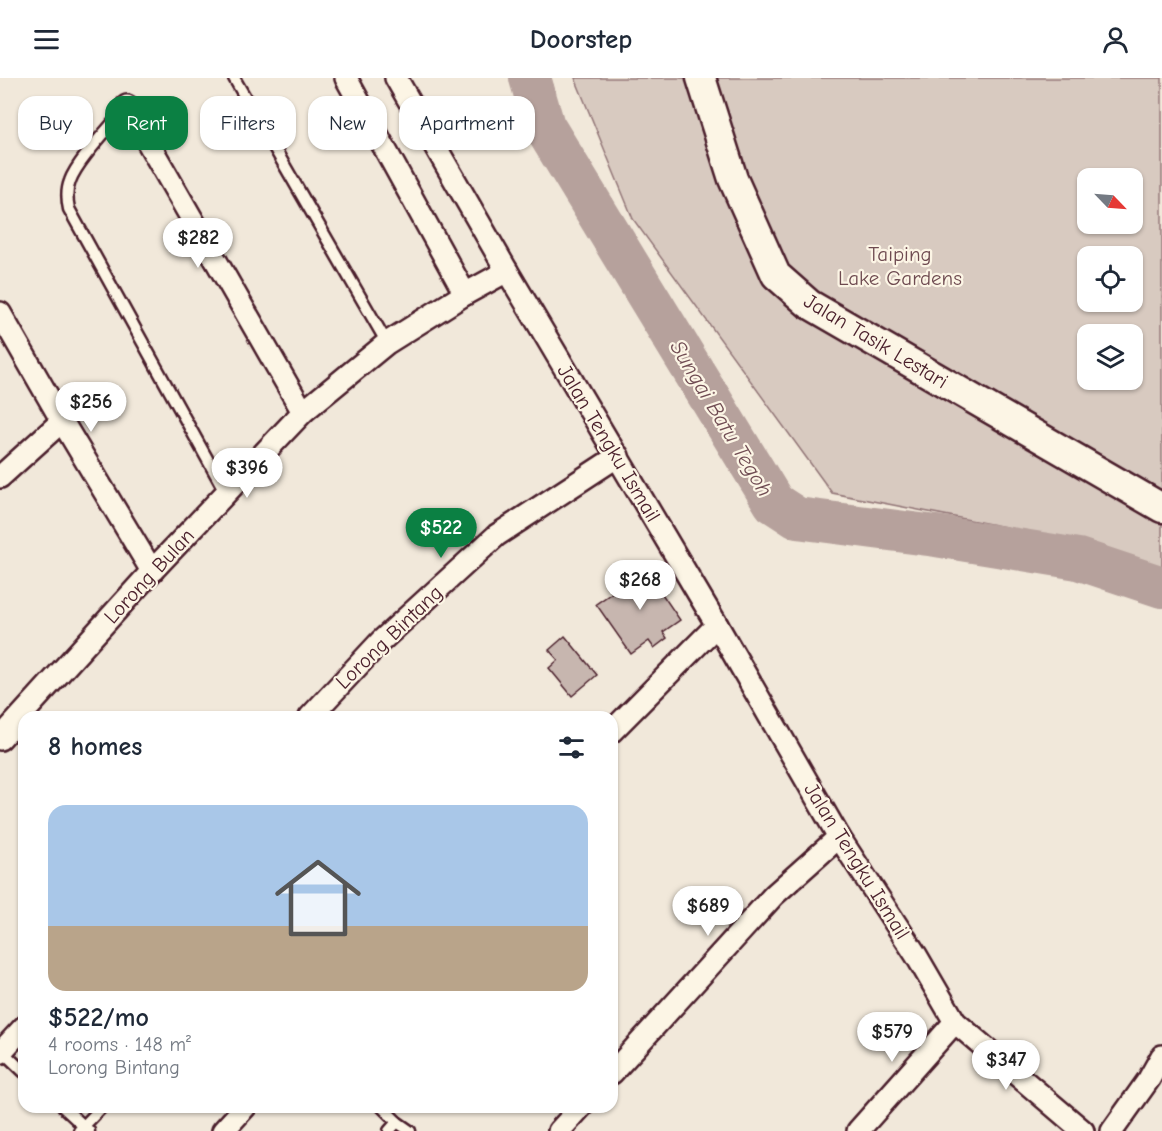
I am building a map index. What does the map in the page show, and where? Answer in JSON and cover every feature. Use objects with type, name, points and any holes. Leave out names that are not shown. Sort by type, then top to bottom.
[{"type":"street","points":[[346,78],[465,294]]},
{"type":"street","name":"Jalan Tengku Ismail","points":[[396,78],[839,837],[916,955],[955,1022],[1083,1131]]},
{"type":"street","name":"Jalan Tasik Lestari","points":[[701,78],[733,179],[776,275],[809,304],[1162,508]]},
{"type":"street","points":[[152,150],[303,412]]},
{"type":"street","name":"Lorong Bulan","points":[[25,711],[152,571],[303,412],[387,343],[465,294],[507,271]]},
{"type":"street","points":[[0,312],[62,422],[152,571]]},
{"type":"street","points":[[0,477],[62,422]]},
{"type":"street","name":"Lorong Bintang","points":[[316,711],[381,641],[497,535],[618,456]]},
{"type":"street","points":[[618,725],[717,625]]},
{"type":"street","name":"Lorong Bulan","points":[[0,739],[18,719]]},
{"type":"street","points":[[618,1066],[774,894],[839,837]]},
{"type":"street","points":[[858,1131],[955,1022]]},
{"type":"street","points":[[1,1052],[18,1034]]},
{"type":"street","points":[[1112,1131],[1149,1079],[1162,1056]]},
{"type":"street","points":[[223,1131],[240,1113]]},
{"type":"street","points":[[559,1131],[576,1113]]},
{"type":"lane","points":[[234,78],[387,343]]},
{"type":"lane","points":[[105,133],[76,168],[69,182],[67,196],[69,209],[226,493]]},
{"type":"lane","points":[[1,1052],[18,1067]]},
{"type":"lane","points":[[69,1113],[84,1129],[97,1113]]},
{"type":"lane","points":[[388,1113],[410,1131]]},
{"type":"lane","points":[[389,1131],[397,1122]]},
{"type":"green space","name":"Taiping Lake Gardens","points":[[575,78],[1162,78],[1162,570],[1097,545],[832,493],[633,219]]},
{"type":"building","points":[[651,566],[666,587],[660,591],[680,620],[663,632],[667,638],[654,648],[649,641],[631,654],[596,604]]},
{"type":"building","points":[[565,636],[597,675],[572,696],[549,668],[558,660],[549,650]]},
{"type":"waterway","name":"Sungai Batu Tegoh","points":[[530,78],[544,126],[774,503],[797,518],[936,536],[1078,559],[1162,587]]}]
